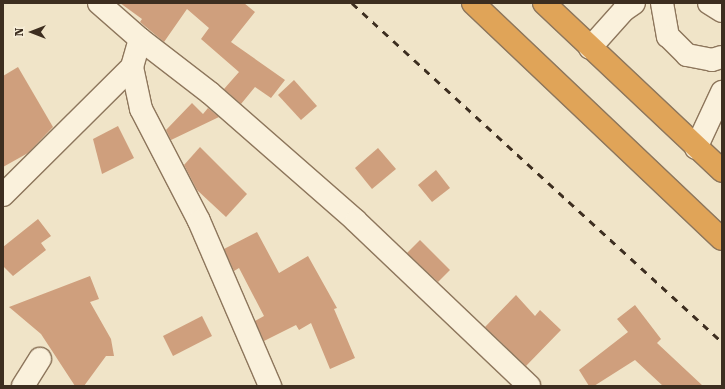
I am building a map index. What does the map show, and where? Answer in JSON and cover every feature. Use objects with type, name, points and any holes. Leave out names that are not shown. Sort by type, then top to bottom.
[{"type":"highway","points":[[474,3],[722,239]]},
{"type":"highway","points":[[544,3],[722,171]]},
{"type":"street","points":[[99,3],[140,39],[210,93],[350,216],[529,386]]},
{"type":"street","points":[[590,48],[624,10],[634,3]]},
{"type":"street","points":[[662,3],[668,36],[686,55],[712,60],[722,57]]},
{"type":"street","points":[[709,3],[722,11]]},
{"type":"street","points":[[140,39],[132,67],[141,109],[199,221],[270,386]]},
{"type":"street","points":[[3,195],[132,67]]},
{"type":"street","points":[[696,148],[722,92]]},
{"type":"street","points":[[23,386],[40,359]]},
{"type":"building","points":[[120,3],[244,3],[255,12],[231,42],[285,80],[271,98],[255,87],[241,104],[224,89],[239,72],[201,39],[209,28],[187,9],[164,42],[140,22],[142,19]]},
{"type":"building","points":[[18,67],[53,127],[28,153],[3,167],[3,76]]},
{"type":"building","points":[[294,80],[317,106],[301,120],[278,95]]},
{"type":"building","points":[[192,103],[203,114],[208,108],[219,117],[171,140],[166,130]]},
{"type":"building","points":[[118,126],[134,158],[102,174],[93,139]]},
{"type":"building","points":[[200,147],[247,194],[226,217],[197,190],[184,165]]},
{"type":"building","points":[[378,148],[396,169],[372,189],[355,168]]},
{"type":"building","points":[[436,170],[450,188],[432,202],[418,185]]},
{"type":"building","points":[[38,219],[51,236],[41,243],[46,250],[13,276],[3,266],[3,247]]},
{"type":"building","points":[[257,232],[279,273],[308,256],[337,308],[334,309],[355,358],[330,369],[311,323],[299,330],[296,325],[264,341],[255,321],[264,316],[239,268],[234,271],[224,249]]},
{"type":"building","points":[[420,240],[450,270],[438,282],[407,253]]},
{"type":"building","points":[[90,276],[99,299],[90,302],[111,339],[114,356],[106,356],[84,386],[75,386],[41,334],[9,307]]},
{"type":"building","points":[[516,295],[535,316],[540,310],[561,330],[526,366],[485,327]]},
{"type":"building","points":[[635,305],[661,339],[657,343],[703,386],[663,386],[635,360],[594,386],[589,386],[579,370],[628,332],[617,319]]},
{"type":"building","points":[[202,316],[212,336],[173,356],[163,336]]},
{"type":"railway","points":[[352,3],[722,342]]}]
